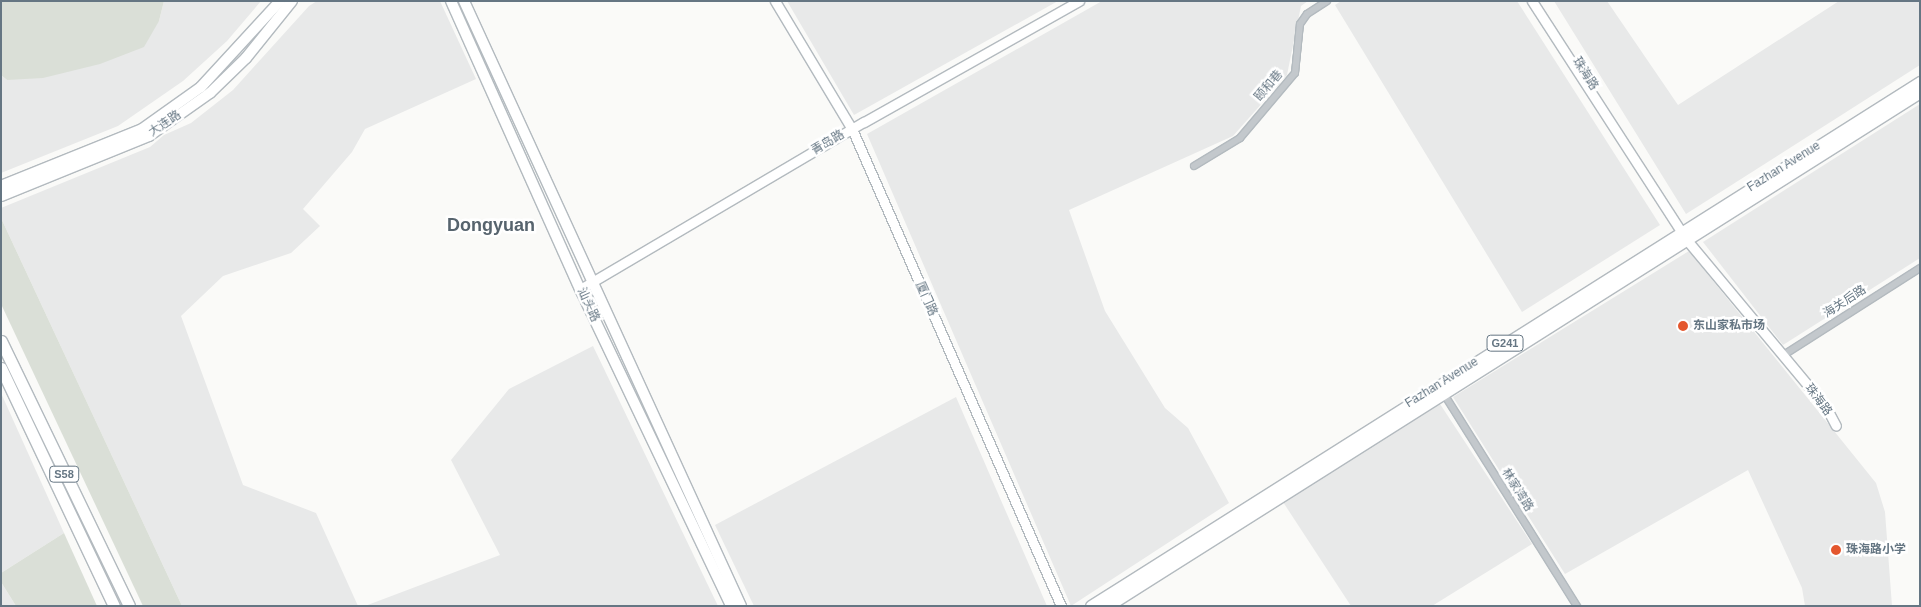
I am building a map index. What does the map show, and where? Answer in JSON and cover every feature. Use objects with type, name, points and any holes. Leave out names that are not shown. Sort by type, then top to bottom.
[{"type":"highway","name":"Fazhan Avenue","points":[[1091,606],[1685,235],[1920,82]]},
{"type":"highway","name":"Fazhan Avenue","points":[[1685,235],[1920,92]]},
{"type":"highway","name":"S58","points":[[1,341],[129,606]]},
{"type":"highway","name":"S58","points":[[1,368],[114,606]]},
{"type":"highway","name":"Fazhan Avenue","points":[[1107,606],[1441,389]]},
{"type":"main road","name":"大连路","points":[[1,186],[142,129],[201,87],[280,1]]},
{"type":"main road","name":"大连路","points":[[1,196],[149,136],[210,93],[246,58],[292,1]]},
{"type":"main road","name":"汕头路","points":[[451,1],[580,289],[731,606]]},
{"type":"main road","name":"汕头路","points":[[464,1],[591,283],[741,606]]},
{"type":"street","name":"厦门路","points":[[775,1],[852,129],[1062,606]]},
{"type":"street","name":"青岛路","points":[[580,289],[852,129],[1079,1]]},
{"type":"street","name":"颐和巷","points":[[1194,166],[1240,138],[1295,74],[1300,24],[1307,14],[1327,1]]},
{"type":"street","name":"珠海路","points":[[1532,1],[1685,235],[1826,407],[1836,426],[1829,406],[1784,355]]},
{"type":"street","name":"珠海路","points":[[1539,1],[1685,235]]},
{"type":"street","name":"海关后路","points":[[1784,355],[1920,268]]},
{"type":"street","name":"林家湾路","points":[[1441,389],[1577,606]]},
{"type":"shaded area","points":[[1,1],[164,1],[159,21],[144,47],[100,64],[43,78],[7,80],[1,75]]},
{"type":"shaded area","points":[[164,1],[261,1],[227,41],[183,81],[118,126],[1,173],[1,75],[7,80],[159,21]]},
{"type":"shaded area","points":[[317,1],[440,1],[476,79],[365,129],[352,152],[303,209],[320,226],[291,253],[223,276],[181,316],[243,485],[316,513],[358,606],[182,606],[1,218],[1,208],[150,147],[164,135],[191,123],[233,90],[309,6]]},
{"type":"shaded area","points":[[787,1],[1058,1],[854,115]]},
{"type":"shaded area","points":[[1102,1],[1308,1],[1301,6],[1287,75],[1233,136],[1069,210],[1105,311],[1165,408],[1188,428],[1229,503],[1071,606],[867,134]]},
{"type":"shaded area","points":[[1341,1],[1517,1],[1660,225],[1522,312],[1335,5]]},
{"type":"shaded area","points":[[1554,1],[1607,1],[1678,105],[1839,1],[1920,1],[1920,65],[1686,214]]},
{"type":"shaded area","points":[[1920,104],[1920,258],[1783,345],[1703,242]]},
{"type":"shaded area","points":[[1,218],[182,606],[143,606],[1,304]]},
{"type":"shaded area","points":[[1689,251],[1876,483],[1885,512],[1892,606],[1805,606],[1802,588],[1748,470],[1565,574],[1453,397]]},
{"type":"shaded area","points":[[593,346],[718,606],[365,606],[500,555],[451,460],[509,389]]},
{"type":"shaded area","points":[[1,393],[64,533],[1,573]]},
{"type":"shaded area","points":[[956,397],[1047,606],[754,606],[715,525]]},
{"type":"shaded area","points":[[1440,404],[1532,544],[1432,606],[1351,606],[1283,502]]},
{"type":"shaded area","points":[[64,533],[97,606],[16,606],[1,582],[1,573]]},
{"type":"shaded area","points":[[1,582],[16,606],[1,606]]},
{"type":"place","name":"东山家私市场","points":[[1683,326]]},
{"type":"place","name":"珠海路小学","points":[[1836,550]]},
{"type":"district","name":"Dongyuan","points":[[491,225]]}]
